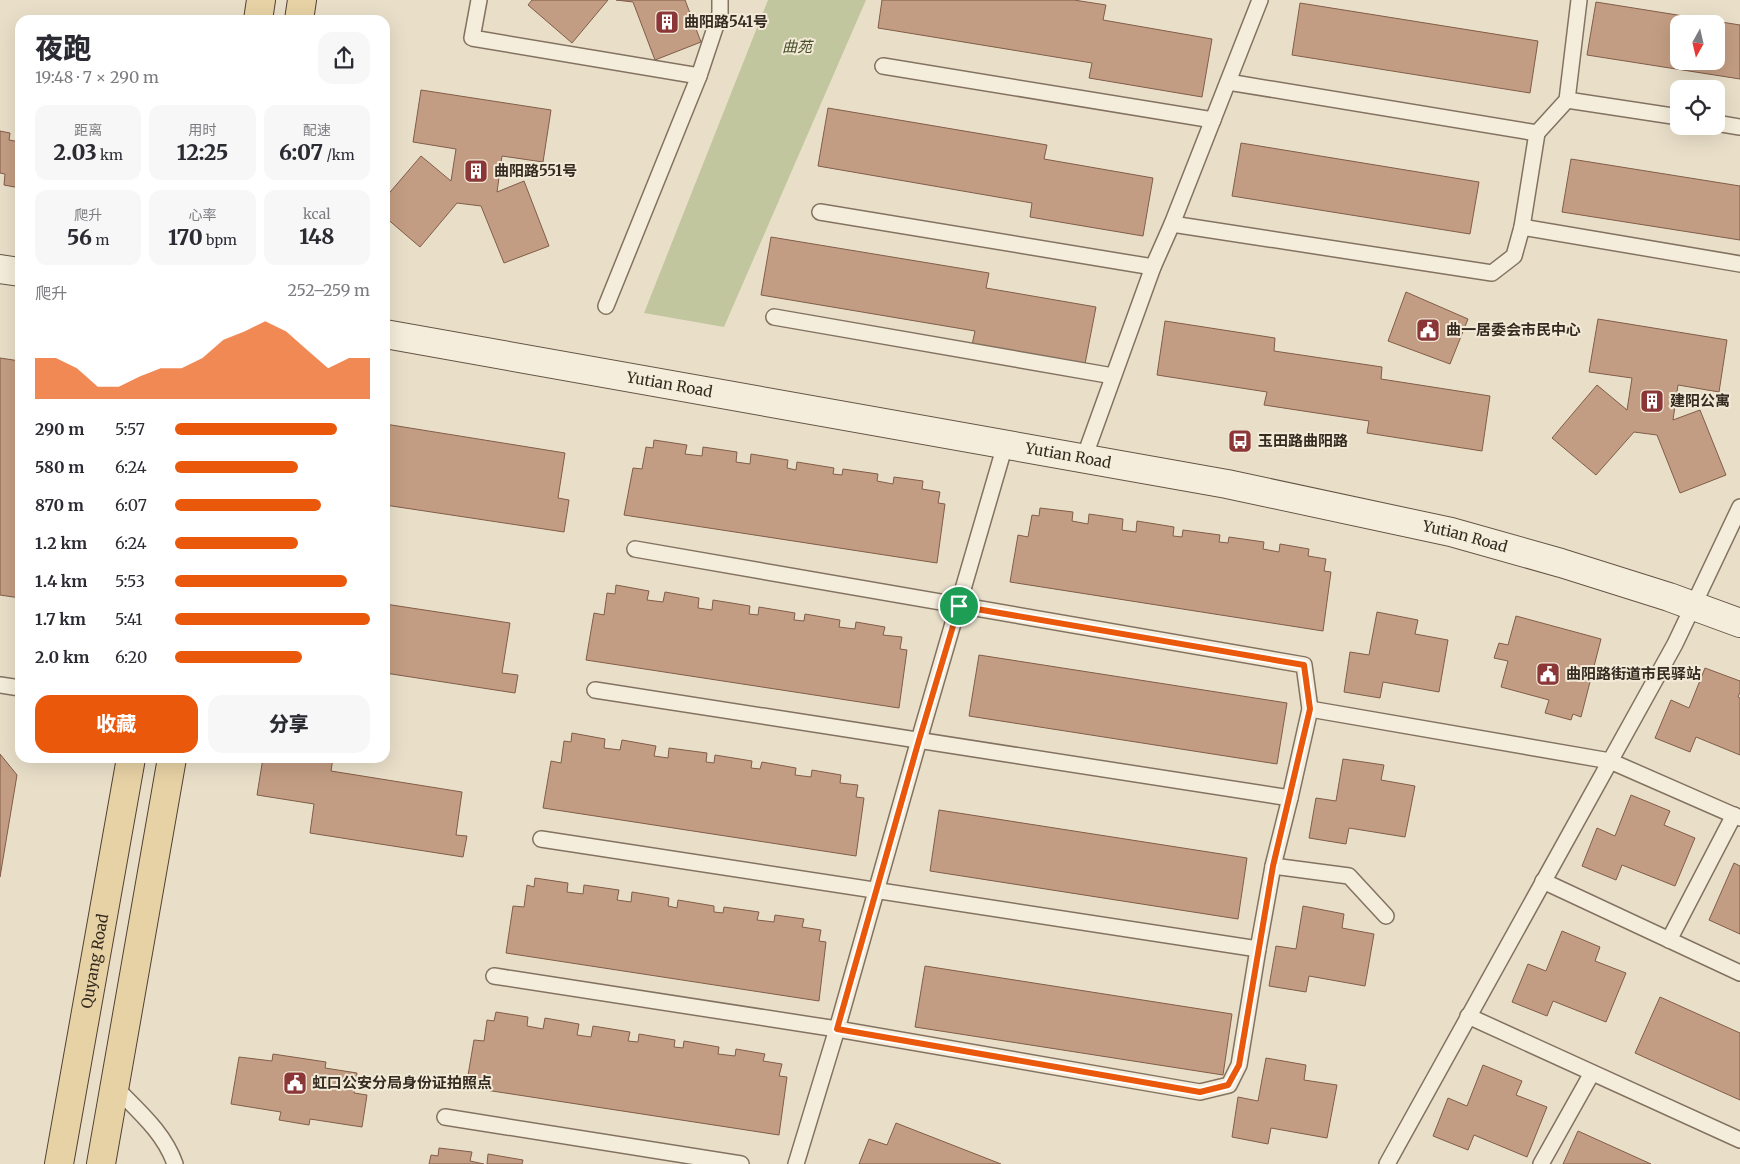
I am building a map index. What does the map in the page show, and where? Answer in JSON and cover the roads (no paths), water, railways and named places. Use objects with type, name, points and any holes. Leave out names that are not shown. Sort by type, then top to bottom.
[{"type":"main road","points":[[259,15],[261,0]]},
{"type":"main road","points":[[300,15],[302,0]]},
{"type":"main road","name":"Quyang Road","points":[[59,1164],[130,763]]},
{"type":"main road","points":[[102,1164],[171,763]]},
{"type":"street","points":[[0,269],[15,271]]},
{"type":"street","name":"Yutian Road","points":[[390,335],[1227,484],[1451,532],[1561,563],[1693,605],[1740,623]]},
{"type":"lane","points":[[479,0],[472,38],[699,76]]},
{"type":"lane","points":[[606,306],[699,76],[720,13],[720,0]]},
{"type":"lane","points":[[1084,458],[1153,267],[1172,224],[1260,0]]},
{"type":"lane","points":[[1172,224],[1492,273],[1514,256],[1522,227],[1537,133],[1566,100],[1579,0]]},
{"type":"lane","points":[[883,66],[1213,120]]},
{"type":"lane","points":[[1228,82],[1537,133]]},
{"type":"lane","points":[[1566,100],[1670,117]]},
{"type":"lane","points":[[1725,125],[1740,127]]},
{"type":"lane","points":[[820,212],[1153,267]]},
{"type":"lane","points":[[1522,227],[1740,264]]},
{"type":"lane","points":[[774,317],[1113,376]]},
{"type":"lane","points":[[796,1164],[837,1029],[1005,445]]},
{"type":"lane","points":[[1394,1162],[1468,1016],[1675,644],[1740,507]]},
{"type":"lane","points":[[494,976],[837,1029],[1200,1092],[1228,1085],[1239,1065],[1273,866],[1310,709],[1304,665],[636,549]]},
{"type":"lane","points":[[0,685],[15,687]]},
{"type":"lane","points":[[595,690],[1290,798]]},
{"type":"lane","points":[[1310,709],[1610,761],[1737,817],[1669,940]]},
{"type":"lane","points":[[541,839],[877,889],[1258,949]]},
{"type":"lane","points":[[1273,866],[1349,876],[1386,916]]},
{"type":"lane","points":[[1543,882],[1740,973]]},
{"type":"lane","points":[[1468,1016],[1740,1140]]},
{"type":"lane","points":[[1541,1164],[1592,1073]]},
{"type":"lane","points":[[114,1086],[158,1131],[170,1151],[175,1164]]},
{"type":"lane","points":[[444,1116],[741,1164]]},
{"type":"place","name":"曲阳路541号","points":[[667,22]]},
{"type":"place","name":"曲阳路551号","points":[[476,171]]},
{"type":"place","name":"曲一居委会市民中心","points":[[1428,330]]},
{"type":"place","name":"建阳公寓","points":[[1652,401]]},
{"type":"place","name":"玉田路曲阳路","points":[[1240,441]]},
{"type":"place","name":"曲阳路街道市民驿站","points":[[1548,674]]},
{"type":"place","name":"虹口公安分局身份证拍照点","points":[[295,1083]]},
{"type":"park label","name":"曲苑","points":[[797,47]]}]
